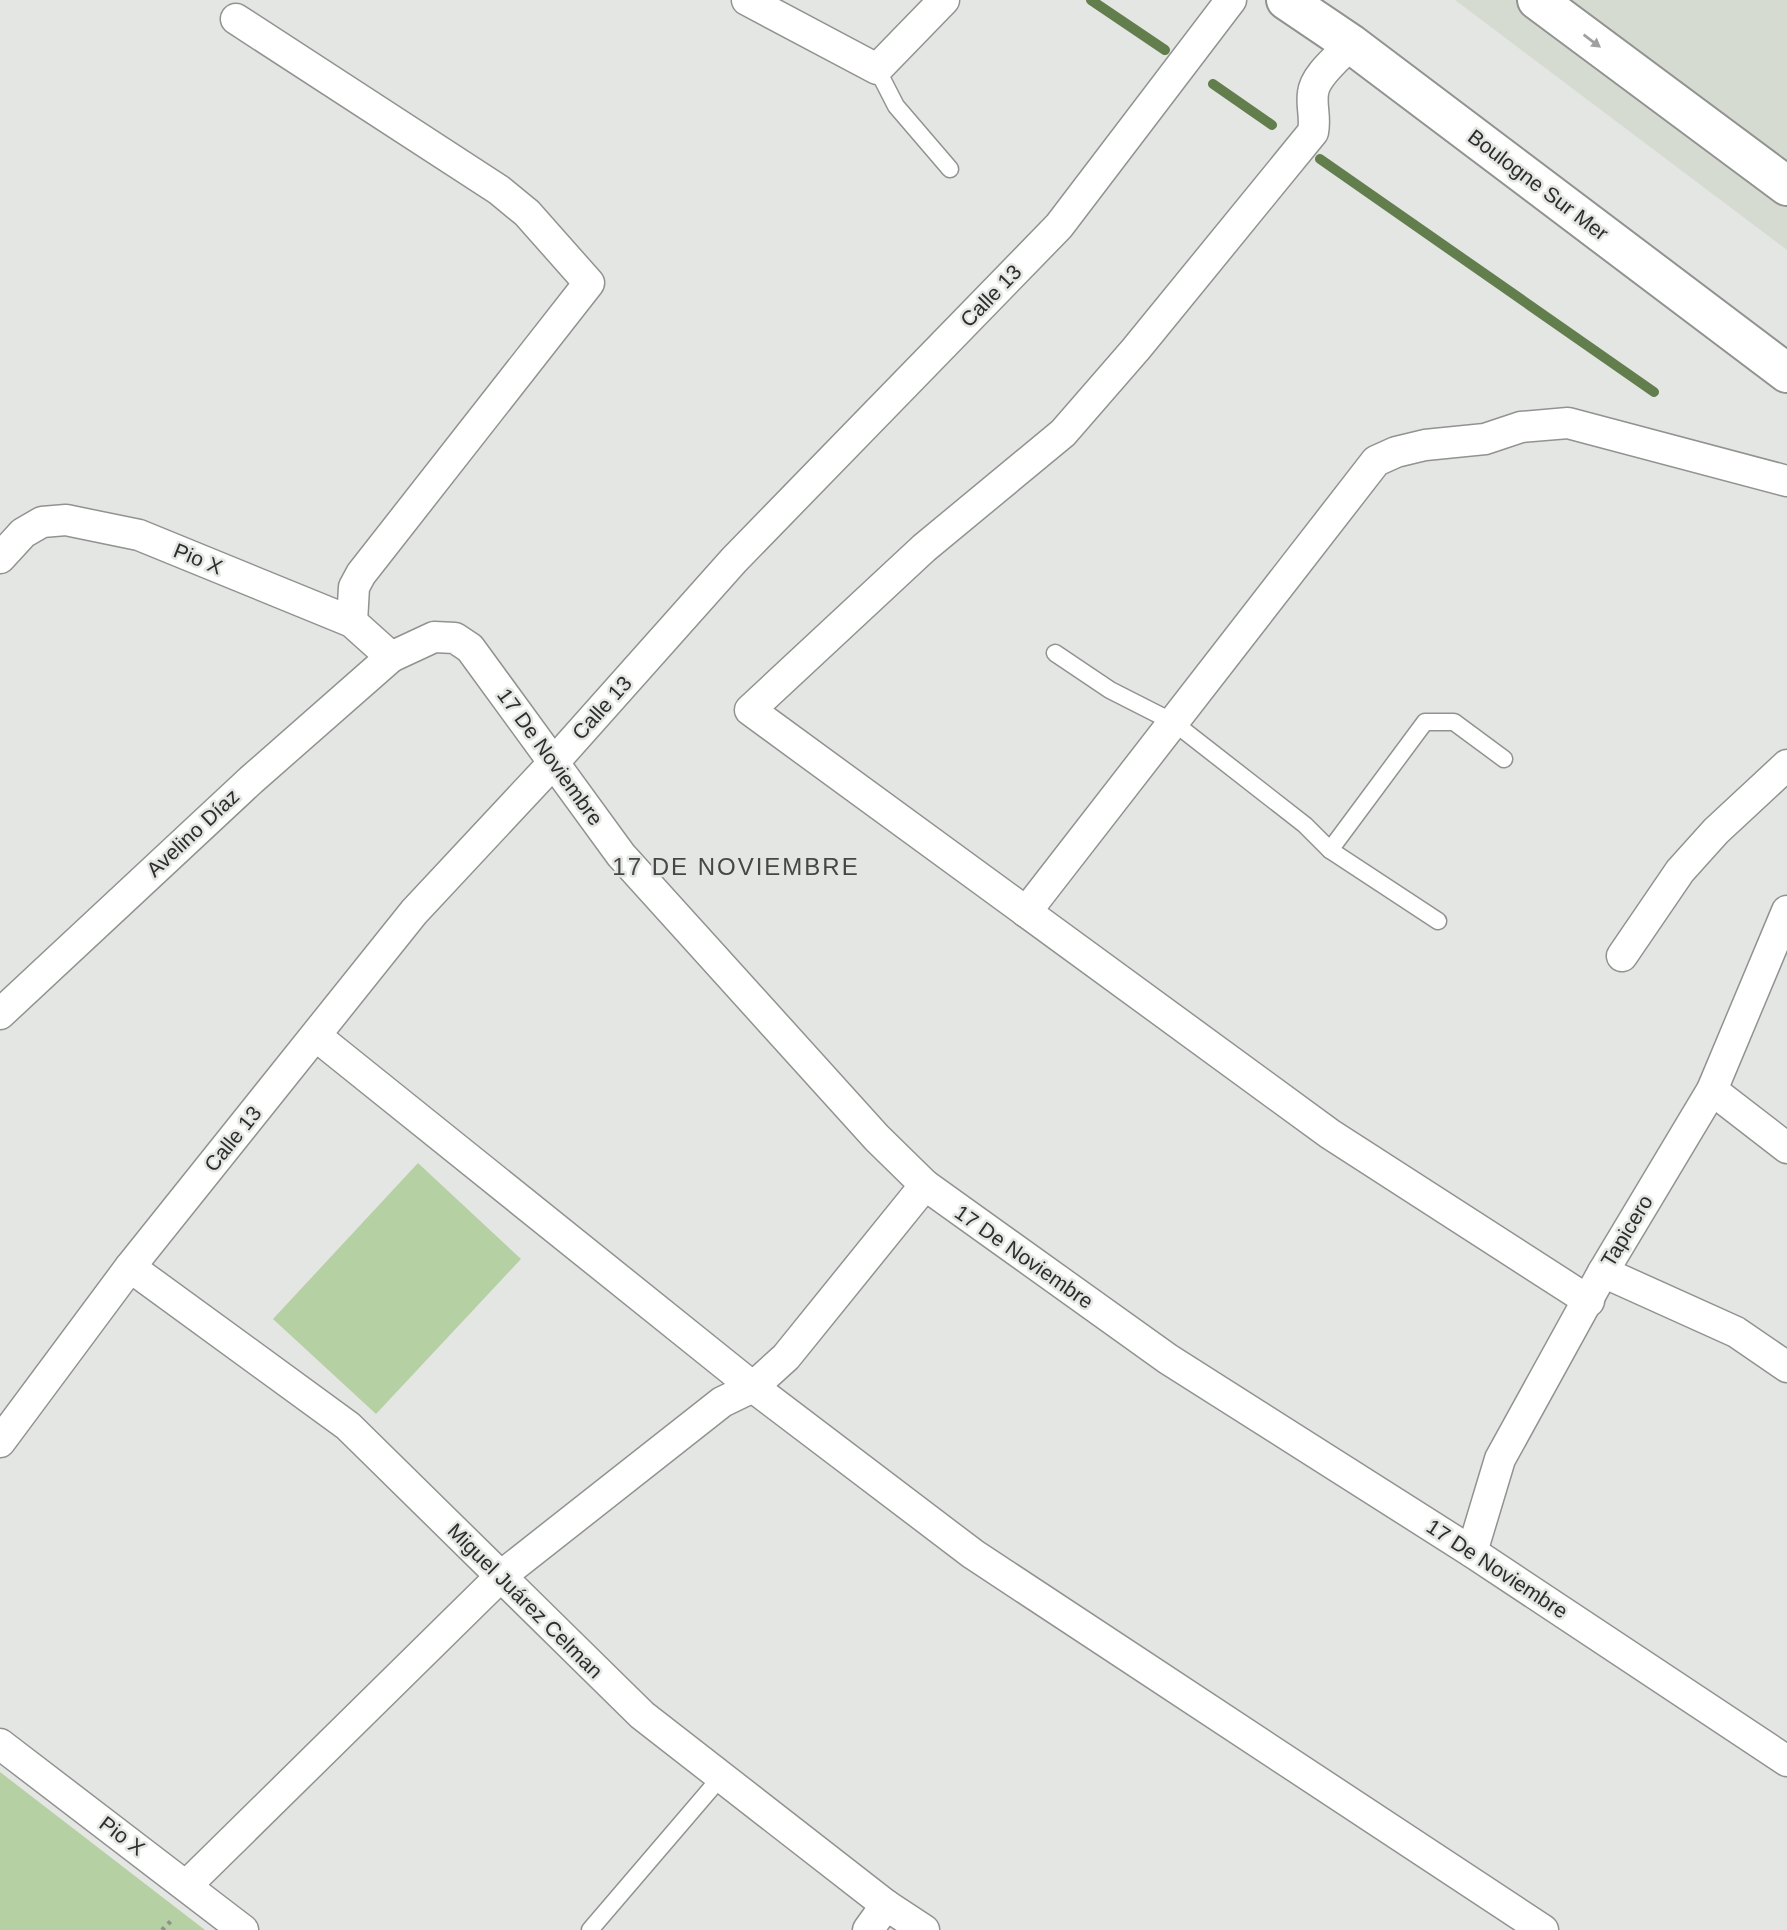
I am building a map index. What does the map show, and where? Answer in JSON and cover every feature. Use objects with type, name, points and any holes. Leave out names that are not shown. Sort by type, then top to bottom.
[{"type":"street","points":[[747,0],[877,69],[944,0]]},
{"type":"street","name":"Calle 13","points":[[0,1441],[130,1267],[414,912],[555,761],[734,560],[1059,226],[1231,0]]},
{"type":"street","name":"Boulogne Sur Mer","points":[[1286,0],[1350,44],[1787,373]]},
{"type":"street","points":[[1537,0],[1787,186]]},
{"type":"street","points":[[236,19],[499,190],[527,213],[589,283],[361,574],[354,587],[352,622]]},
{"type":"street","points":[[1350,44],[1320,78],[1312,92],[1316,116],[1313,132],[1136,349],[1063,433],[924,548],[750,710],[1330,1134],[1589,1301]]},
{"type":"street","points":[[1026,912],[1376,461],[1396,452],[1485,439],[1521,427],[1568,423],[1787,481]]},
{"type":"street","name":"Pio X","points":[[0,558],[23,533],[42,522],[66,520],[91,523],[139,535],[352,622],[391,657]]},
{"type":"street","name":"17 De Noviembre","points":[[391,657],[434,637],[455,638],[470,648],[621,855],[877,1138],[925,1185],[1168,1359],[1472,1552],[1787,1762]]},
{"type":"street","name":"Avelino Díaz","points":[[0,1014],[251,780],[391,657]]},
{"type":"street","points":[[1622,956],[1680,871],[1716,831],[1787,765]]},
{"type":"street","name":"Tapicero","points":[[1472,1552],[1500,1459],[1603,1272],[1712,1090],[1787,911]]},
{"type":"street","points":[[316,1037],[753,1387],[973,1554],[1544,1930]]},
{"type":"street","points":[[1712,1090],[1787,1149]]},
{"type":"street","points":[[187,1885],[501,1576],[722,1402],[753,1387],[786,1357],[925,1185]]},
{"type":"street","name":"Miguel Juárez Celman","points":[[130,1267],[348,1426],[642,1715],[886,1905],[924,1930]]},
{"type":"street","points":[[1603,1272],[1735,1332],[1787,1367]]},
{"type":"street","name":"Pio X","points":[[0,1744],[243,1930]]},
{"type":"street","points":[[869,1930],[886,1905]]},
{"type":"lane","points":[[877,69],[896,106],[950,169]]},
{"type":"lane","points":[[1055,653],[1110,690],[1173,722],[1304,825],[1330,850],[1438,921]]},
{"type":"lane","points":[[1330,850],[1425,722],[1454,722],[1504,759]]},
{"type":"lane","points":[[590,1930],[720,1778]]},
{"type":"path","points":[[162,1930],[172,1917],[180,1924]]},
{"type":"shaded area","points":[[1455,0],[1787,0],[1787,250]]},
{"type":"green space","points":[[418,1163],[521,1259],[376,1414],[273,1319]]},
{"type":"green space","points":[[0,1772],[205,1930],[0,1930]]},
{"type":"waterway","points":[[1091,0],[1165,50]]},
{"type":"waterway","points":[[1213,84],[1272,125]]},
{"type":"waterway","points":[[1320,159],[1654,392]]},
{"type":"district","name":"17 DE NOVIEMBRE","points":[[736,867]]}]
